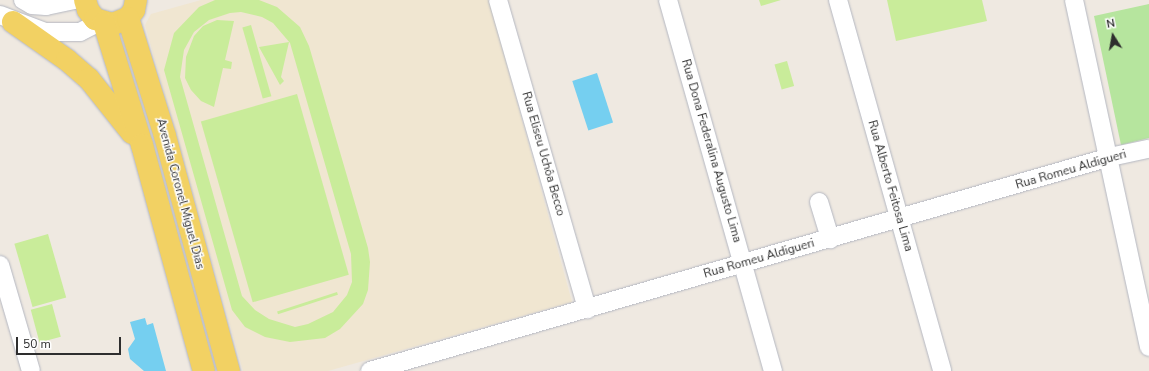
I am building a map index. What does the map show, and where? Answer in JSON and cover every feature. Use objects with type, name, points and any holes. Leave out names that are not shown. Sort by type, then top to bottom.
[{"type":"main road","points":[[85,0],[88,10],[102,23],[118,24],[137,5]]},
{"type":"main road","name":"Avenida Coronel Miguel Dias","points":[[137,5],[165,136],[229,371]]},
{"type":"main road","points":[[6,18],[67,60],[88,79],[142,145]]},
{"type":"main road","name":"Avenida Coronel Miguel Dias","points":[[102,23],[142,145],[204,371]]},
{"type":"street","points":[[23,0],[32,5],[46,6],[74,0]]},
{"type":"street","name":"Rua Eliseu Uchôa Becco","points":[[498,0],[587,309]]},
{"type":"street","name":"Rua Dona Federalina Augusto Lima","points":[[668,0],[773,371]]},
{"type":"street","name":"Rua Alberto Feitosa Lima","points":[[838,0],[942,371]]},
{"type":"street","points":[[1079,1],[1149,347]]},
{"type":"street","points":[[6,18],[45,32],[71,32],[92,28],[102,23]]},
{"type":"street","name":"Rua Romeu Aldigueri","points":[[370,371],[1110,157],[1149,149]]},
{"type":"street","points":[[819,202],[830,239]]},
{"type":"street","points":[[0,265],[31,371]]},
{"type":"shaded area","points":[[201,0],[489,0],[572,302],[328,371],[243,371],[145,25],[151,14]]},
{"type":"green space","points":[[215,0],[259,0],[277,7],[300,27],[309,46],[368,248],[370,262],[368,290],[363,304],[340,329],[325,338],[290,342],[265,337],[245,327],[232,310],[164,70],[174,33],[199,7]],"holes":[[[241,12],[262,17],[273,23],[290,43],[351,254],[352,282],[347,295],[333,312],[308,324],[295,327],[269,319],[255,310],[242,296],[180,77],[184,50],[194,32],[209,20],[230,13]]]},
{"type":"green space","points":[[759,0],[781,0],[761,6]]},
{"type":"green space","points":[[887,0],[982,0],[987,21],[896,41]]},
{"type":"green space","points":[[1149,4],[1149,138],[1121,145],[1094,16]]},
{"type":"green space","points":[[217,20],[234,21],[225,60],[232,62],[231,69],[223,68],[214,107],[201,101],[191,90],[185,78],[186,57],[194,36],[203,26]]},
{"type":"green space","points":[[251,25],[271,96],[263,99],[242,27]]},
{"type":"green space","points":[[289,42],[281,77],[284,81],[280,85],[259,47]]},
{"type":"green space","points":[[787,61],[794,86],[782,90],[775,65]]},
{"type":"green space","points":[[297,94],[349,275],[253,302],[201,122]]},
{"type":"green space","points":[[48,234],[66,297],[33,307],[14,244]]},
{"type":"green space","points":[[337,292],[338,295],[278,314],[277,311]]},
{"type":"green space","points":[[52,304],[61,337],[40,343],[31,310]]},
{"type":"water","points":[[597,73],[613,122],[588,130],[572,81]]},
{"type":"water","points":[[145,318],[147,325],[153,323],[166,371],[144,371],[130,359],[128,349],[135,339],[130,322]]}]
